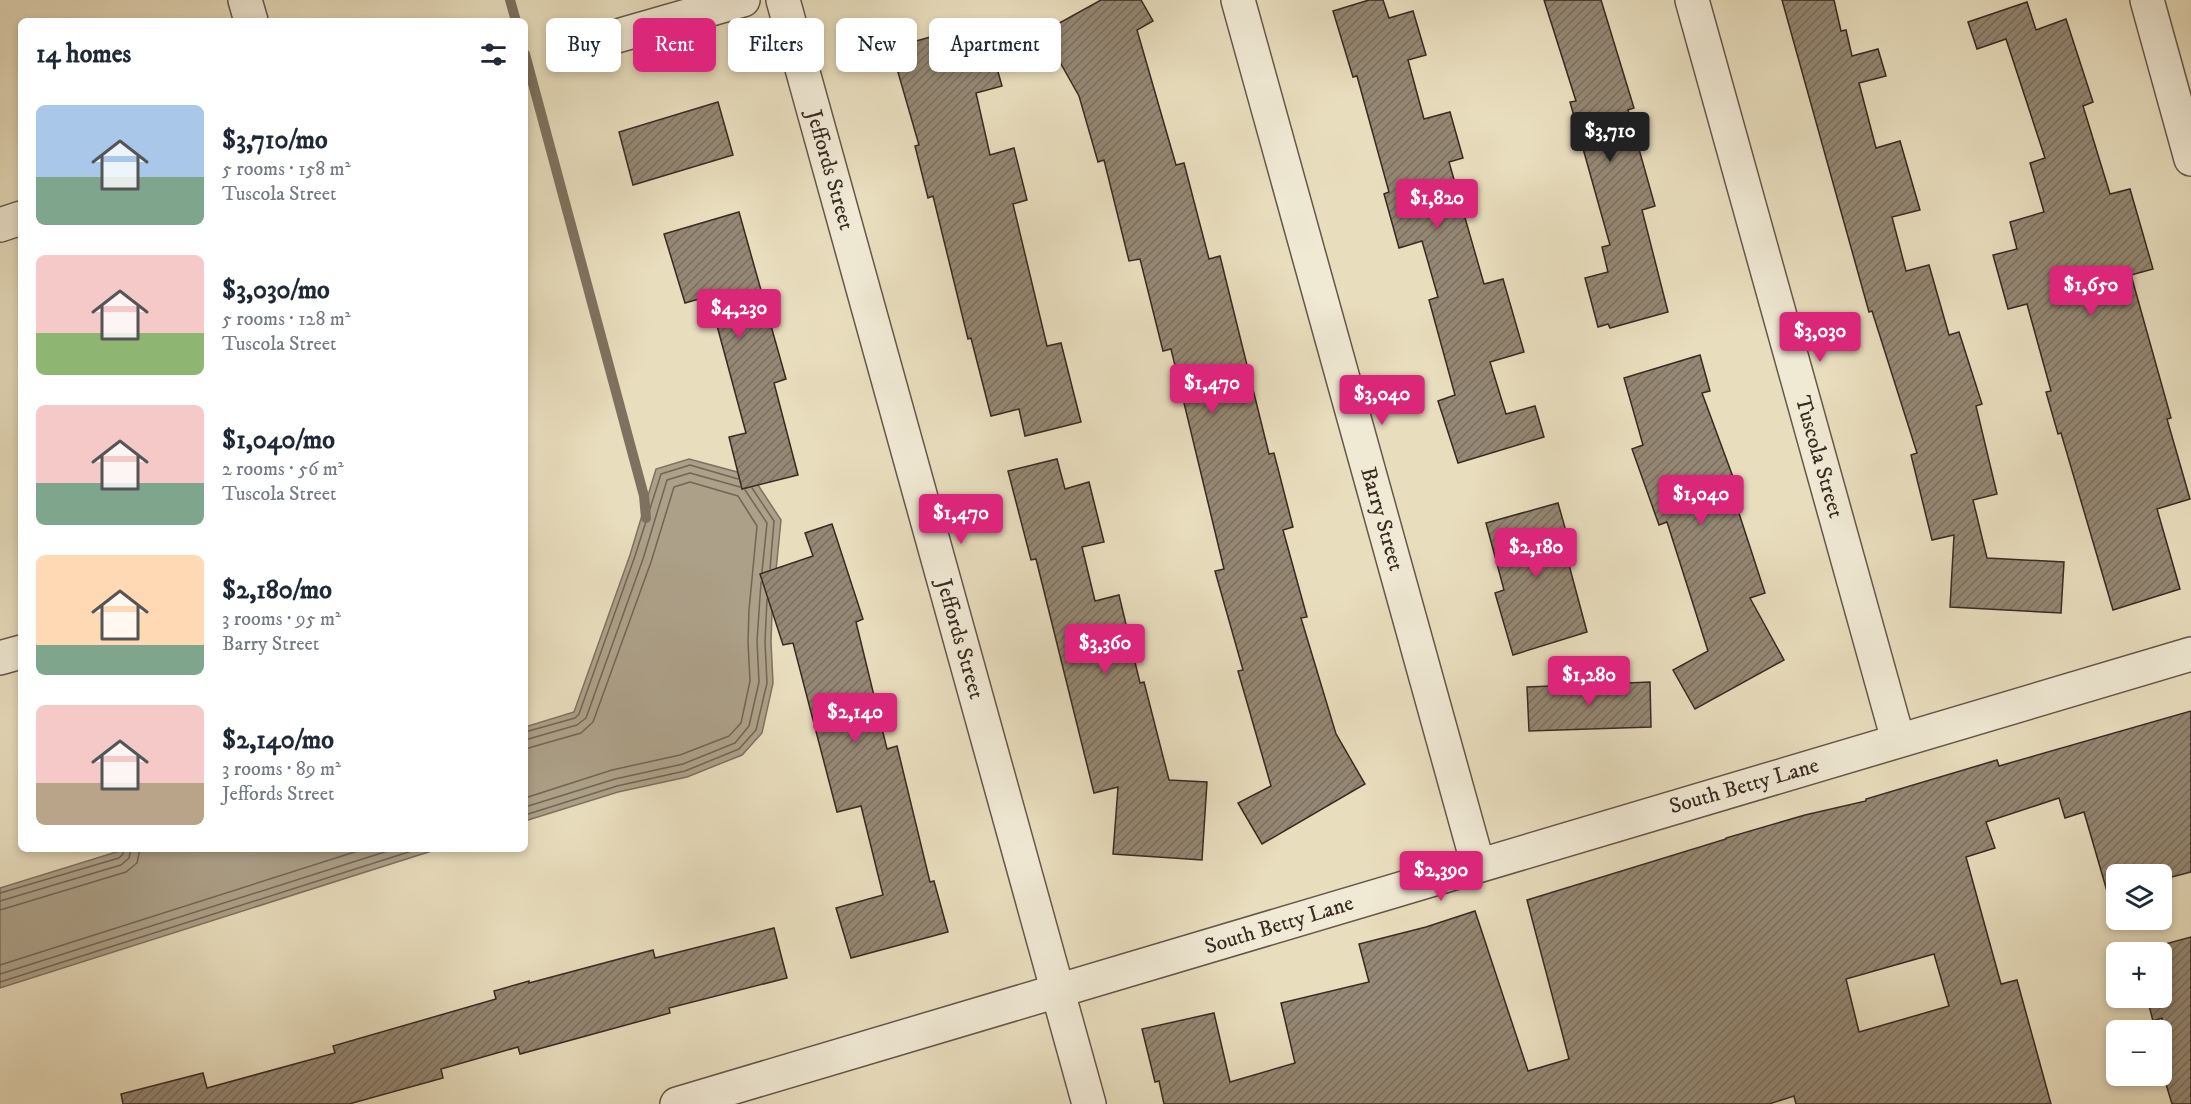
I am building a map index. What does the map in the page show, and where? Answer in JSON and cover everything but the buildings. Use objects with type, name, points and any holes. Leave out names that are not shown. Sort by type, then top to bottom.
[{"type":"street","points":[[245,0],[250,18]]},
{"type":"street","points":[[621,35],[743,0]]},
{"type":"street","name":"Jeffords Street","points":[[783,0],[1089,1104]]},
{"type":"street","name":"Barry Street","points":[[1238,0],[1478,865]]},
{"type":"street","name":"Tuscola Street","points":[[1692,0],[1898,740]]},
{"type":"street","points":[[2147,0],[2191,159]]},
{"type":"street","points":[[0,225],[18,219]]},
{"type":"street","points":[[0,658],[18,653]]},
{"type":"street","name":"South Betty Lane","points":[[677,1104],[2191,654]]},
{"type":"water","points":[[689,459],[752,476],[781,520],[772,611],[773,683],[762,733],[742,755],[687,777],[618,792],[528,820],[528,726],[574,712],[630,555],[656,469]]},
{"type":"water","points":[[116,852],[429,852],[0,988],[0,888]]},
{"type":"waterway","points":[[510,0],[515,18]]},
{"type":"waterway","points":[[528,65],[644,496],[646,518]]}]
